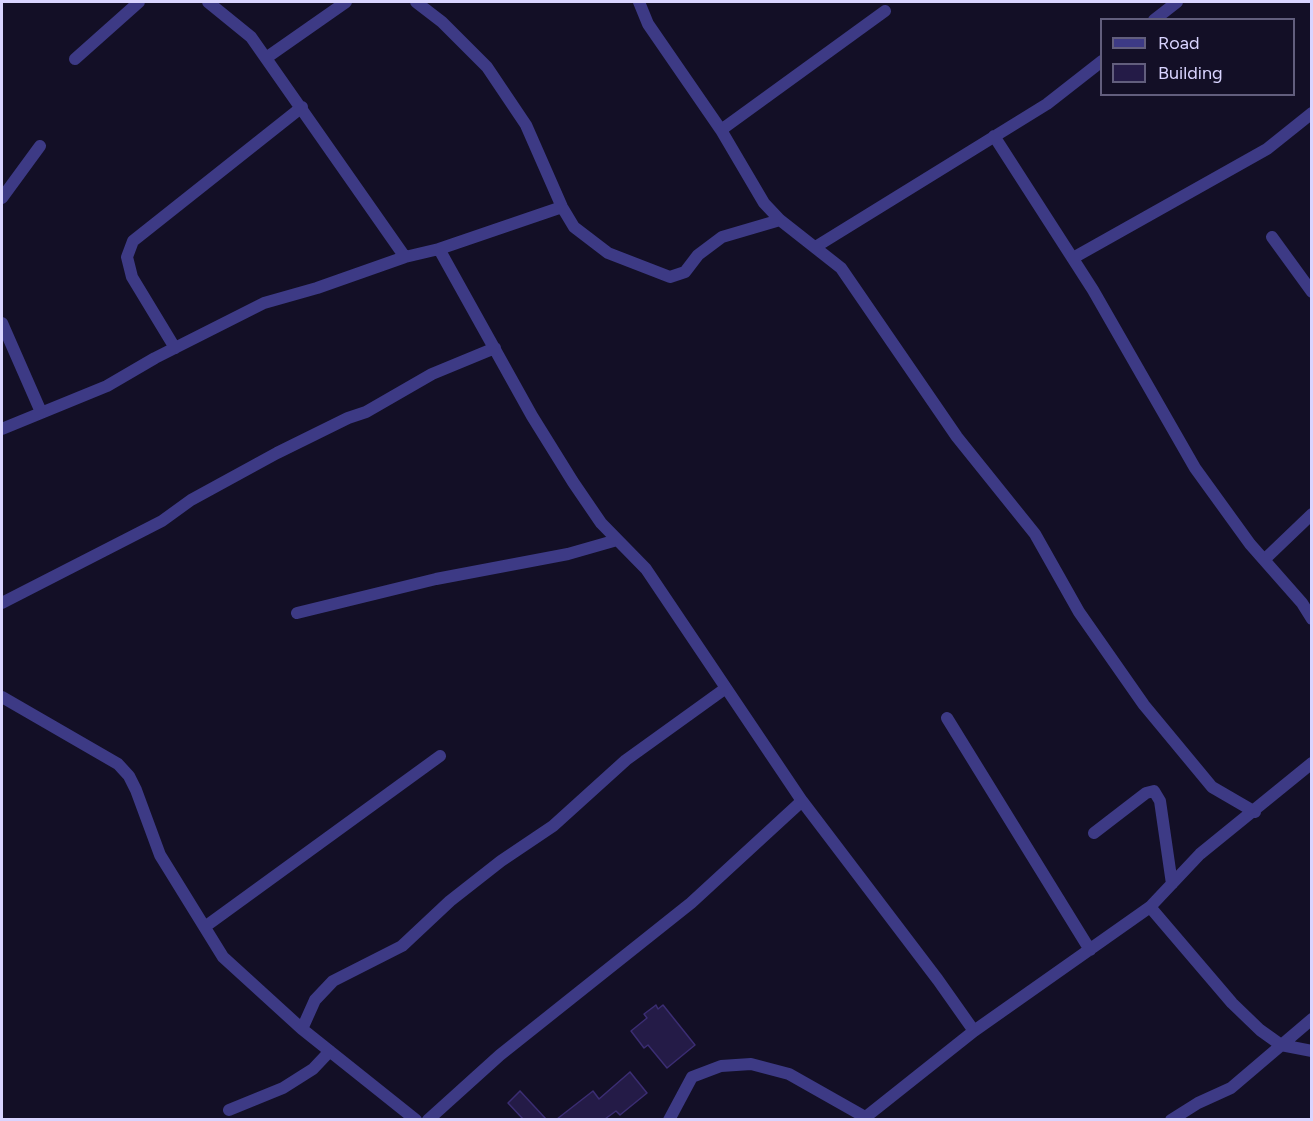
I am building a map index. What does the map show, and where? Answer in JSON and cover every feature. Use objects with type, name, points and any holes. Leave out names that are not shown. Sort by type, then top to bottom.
[{"type":"street","points":[[75,59],[139,2]]},
{"type":"street","points":[[208,2],[251,37],[405,257]]},
{"type":"street","points":[[266,58],[346,2]]},
{"type":"street","points":[[416,2],[442,22],[487,67],[526,125],[562,207],[574,227],[608,253],[670,277],[685,272],[698,255],[722,237],[780,220]]},
{"type":"street","points":[[639,2],[648,24],[721,130],[764,203],[780,220],[817,246],[841,267],[957,437],[1035,534],[1079,612],[1144,705],[1212,787],[1255,812]]},
{"type":"street","points":[[1157,18],[1177,2]]},
{"type":"street","points":[[721,130],[885,11]]},
{"type":"street","points":[[817,246],[1047,104],[1100,62]]},
{"type":"street","points":[[175,348],[132,277],[127,257],[134,241],[302,107]]},
{"type":"street","points":[[1073,258],[1267,149],[1311,114]]},
{"type":"street","points":[[994,136],[1136,360],[1195,468],[1250,544],[1302,603],[1311,619]]},
{"type":"street","points":[[2,198],[40,146]]},
{"type":"street","points":[[2,429],[106,386],[264,303],[316,288],[405,257],[439,249],[562,207]]},
{"type":"street","points":[[1272,237],[1311,292]]},
{"type":"street","points":[[439,249],[532,416],[567,472],[602,523],[646,569],[802,801],[974,1031]]},
{"type":"street","points":[[2,324],[41,412]]},
{"type":"street","points":[[2,603],[162,521],[191,500],[277,453],[348,418],[366,412],[432,374],[495,348]]},
{"type":"street","points":[[1265,559],[1311,514]]},
{"type":"street","points":[[297,613],[436,579],[568,554],[618,540]]},
{"type":"street","points":[[302,1029],[315,1000],[333,981],[377,960],[408,941],[450,901],[501,861],[553,826],[617,767],[726,688]]},
{"type":"street","points":[[2,697],[118,764],[129,776],[160,855],[206,926],[223,957],[302,1029],[416,1119]]},
{"type":"street","points":[[947,718],[1090,950]]},
{"type":"street","points":[[206,926],[440,756]]},
{"type":"street","points":[[669,1119],[692,1077],[721,1066],[751,1064],[789,1074],[864,1118],[974,1031],[1150,907],[1200,854],[1255,812],[1311,763]]},
{"type":"street","points":[[1094,833],[1146,793],[1154,791],[1160,801],[1172,884]]},
{"type":"street","points":[[428,1119],[500,1055],[691,903],[802,801]]},
{"type":"street","points":[[1150,907],[1232,1004],[1260,1030],[1281,1045],[1311,1051]]},
{"type":"street","points":[[1171,1119],[1198,1103],[1231,1088],[1311,1019]]},
{"type":"street","points":[[229,1110],[284,1088],[313,1068],[330,1051]]},
{"type":"building","points":[[656,1005],[658,1009],[663,1005],[695,1045],[667,1068],[648,1045],[644,1048],[631,1031],[647,1018],[644,1014]]},
{"type":"building","points":[[630,1072],[647,1093],[620,1115],[616,1111],[605,1119],[557,1119],[593,1091],[599,1099]]},
{"type":"building","points":[[520,1091],[546,1119],[523,1119],[508,1103]]}]
